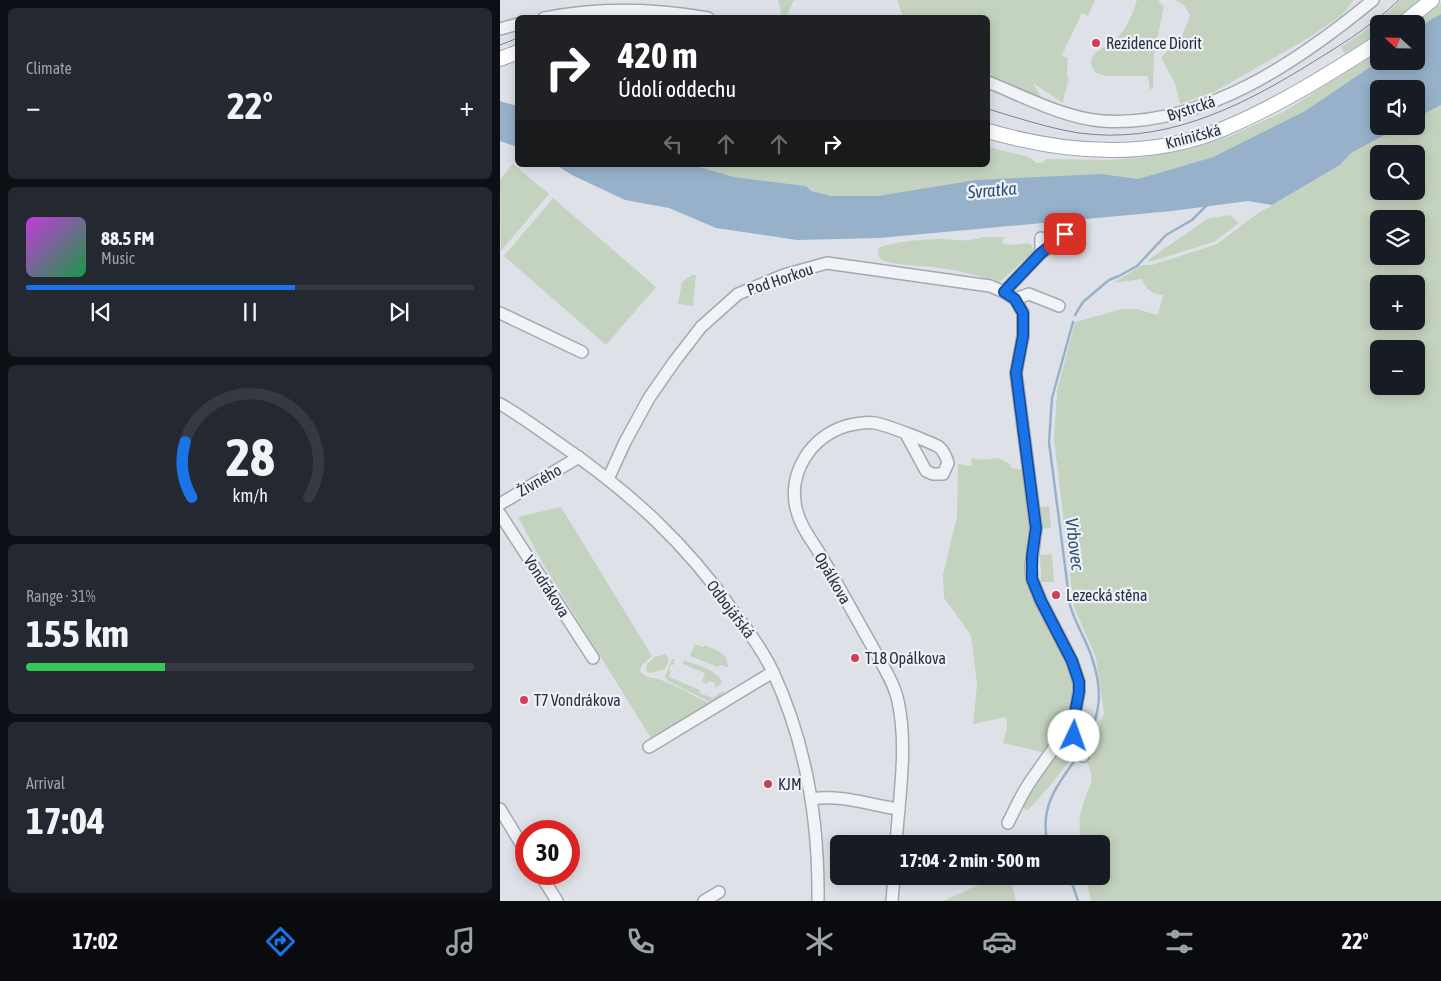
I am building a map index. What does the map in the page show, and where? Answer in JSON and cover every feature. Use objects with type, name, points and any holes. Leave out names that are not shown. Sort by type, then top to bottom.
[{"type":"main road","points":[[1413,15],[1432,0]]},
{"type":"main road","name":"Kníničská","points":[[990,132],[1060,147],[1102,151],[1142,149],[1182,141],[1221,130],[1277,104],[1370,48]]},
{"type":"main road","points":[[500,59],[515,53]]},
{"type":"street","name":"Bystrcká","points":[[990,83],[1063,112],[1101,121],[1144,121],[1162,118],[1193,110],[1230,95],[1266,76],[1308,49],[1372,0]]},
{"type":"street","points":[[563,15],[595,10],[636,9],[659,10],[690,15]]},
{"type":"street","points":[[500,29],[515,25]]},
{"type":"street","points":[[1004,292],[1041,253],[1077,225]]},
{"type":"street","points":[[1041,238],[1041,253]]},
{"type":"street","name":"Pod Horkou","points":[[608,479],[625,442],[649,398],[674,362],[701,327],[738,294],[784,275],[826,263],[990,286],[1015,299]]},
{"type":"street","points":[[1008,823],[1017,802],[1060,741],[1071,721],[1075,713],[1079,692],[1079,682],[1072,661],[1041,601],[1032,579],[1032,556],[1036,528],[1016,373],[1023,336],[1023,313],[1015,299],[1028,294],[1059,306]]},
{"type":"street","points":[[500,313],[582,352]]},
{"type":"street","name":"Odbojářská","points":[[500,404],[579,457],[646,511],[686,551],[733,610],[760,648],[773,672],[794,726],[812,799],[818,901]]},
{"type":"street","name":"Opálkova","points":[[897,835],[902,766],[902,732],[898,700],[875,652],[819,552],[802,527],[793,493],[801,463],[806,454],[823,437],[843,427],[860,422],[875,423],[906,434]]},
{"type":"street","name":"Živného","points":[[500,504],[579,457]]},
{"type":"street","name":"Vondrákova","points":[[500,514],[593,658]]},
{"type":"street","points":[[649,747],[773,672]]},
{"type":"street","points":[[1071,721],[1081,752]]},
{"type":"street","points":[[812,799],[857,800],[898,809]]},
{"type":"street","points":[[500,809],[515,834]]},
{"type":"street","points":[[547,885],[557,901]]},
{"type":"street","points":[[892,901],[893,885]]},
{"type":"street","points":[[704,901],[719,892]]},
{"type":"green space","points":[[778,0],[794,0],[787,15],[782,15]]},
{"type":"green space","points":[[897,0],[1095,0],[1088,16],[1082,13],[1062,55],[1068,58],[1067,74],[1069,82],[1066,85],[1063,103],[1033,83],[1042,99],[990,76],[990,15],[902,15]]},
{"type":"green space","points":[[1137,0],[1159,0],[1158,2],[1164,6],[1154,54],[1153,89],[1150,89],[1148,76],[1107,76],[1096,73],[1091,64],[1094,55],[1114,41],[1122,32],[1131,17]]},
{"type":"green space","points":[[1175,0],[1354,0],[1342,15],[1307,39],[1214,92],[1180,104],[1175,83],[1161,58],[1183,34],[1190,16],[1184,5]]},
{"type":"green space","points":[[1401,0],[1419,0],[1401,15],[1385,15]]},
{"type":"green space","points":[[1441,3],[1441,14],[1425,24],[1425,16]]},
{"type":"green space","points":[[1370,27],[1370,38],[1345,54],[1341,47]]},
{"type":"green space","points":[[1370,58],[1370,67],[1305,111],[1213,157],[1138,179],[1102,174],[878,196],[841,197],[822,194],[806,186],[734,177],[700,167],[990,167],[990,147],[1029,157],[1037,163],[1042,163],[1046,159],[1112,160],[1186,150],[1228,137],[1283,112]]},
{"type":"green space","points":[[1441,105],[1441,901],[1091,901],[1087,885],[1110,885],[1110,835],[1080,835],[1080,826],[1081,812],[1091,783],[1091,772],[1084,756],[1098,732],[1104,713],[1096,658],[1074,607],[1054,439],[1057,391],[1075,322],[1122,309],[1136,309],[1158,315],[1163,295],[1150,291],[1142,279],[1113,283],[1142,265],[1152,265],[1217,244],[1254,216],[1340,165],[1351,153],[1385,135],[1425,135],[1425,113]]},
{"type":"green space","points":[[513,164],[549,194],[501,251],[500,179]]},
{"type":"green space","points":[[553,198],[656,287],[606,345],[504,256]]},
{"type":"green space","points":[[1230,215],[1239,223],[1214,242],[1149,262],[1148,260],[1207,219]]},
{"type":"green space","points":[[982,237],[1005,237],[1001,242],[1008,245],[1031,244],[1034,251],[1000,282],[955,270],[887,262],[881,259],[878,253],[878,249],[882,247],[917,240],[966,240]]},
{"type":"green space","points":[[692,275],[696,275],[693,306],[678,304],[682,282]]},
{"type":"green space","points":[[971,458],[980,460],[999,458],[1010,464],[1011,468],[1024,470],[1031,532],[1028,554],[1073,673],[1075,693],[1071,712],[1046,753],[1003,743],[1007,728],[1006,717],[973,724],[977,685],[971,635],[944,598],[943,575],[957,516],[958,464],[972,466]]},
{"type":"green space","points":[[1049,506],[1051,528],[1040,529],[1038,508]]},
{"type":"green space","points":[[561,507],[652,656],[642,665],[640,671],[642,674],[667,682],[709,703],[651,738],[546,569],[518,517]]},
{"type":"green space","points":[[1052,554],[1054,582],[1041,582],[1040,555]]},
{"type":"green space","points":[[695,644],[703,647],[705,645],[720,652],[726,657],[728,667],[721,665],[718,667],[690,656]]},
{"type":"green space","points":[[666,654],[669,660],[665,669],[651,673],[646,671],[647,664],[654,657]]},
{"type":"green space","points":[[672,659],[675,659],[673,662],[675,663],[674,665],[671,664],[669,677],[700,690],[699,693],[713,698],[723,691],[723,694],[710,702],[668,681],[665,676]]},
{"type":"green space","points":[[684,660],[712,671],[720,678],[722,683],[714,687],[715,683],[708,681],[707,684],[702,682],[705,673],[683,664]]},
{"type":"green space","points":[[1062,742],[1071,749],[1070,751],[1074,755],[1028,810],[1019,806]]},
{"type":"green space","points":[[979,885],[1012,885],[1016,901],[943,901]]},
{"type":"water","name":"Svratka","points":[[1441,14],[1441,105],[1425,113],[1425,80],[1370,80],[1370,135],[1385,135],[1351,153],[1340,165],[1272,205],[1248,201],[1172,211],[879,238],[797,240],[716,228],[669,208],[625,200],[559,167],[700,167],[734,177],[806,186],[812,191],[831,196],[878,196],[976,180],[1102,174],[1138,179],[1213,157],[1305,111],[1370,67],[1370,70],[1425,70],[1425,24]]},
{"type":"water","points":[[500,101],[515,105],[515,146],[500,141]]},
{"type":"waterway","name":"Vrbovec","points":[[1075,315],[1083,302],[1109,280],[1137,266],[1166,235],[1192,220],[1208,204]]},
{"type":"waterway","name":"Vrbovec","points":[[1073,322],[1052,398],[1049,442],[1070,605],[1091,655],[1098,680],[1099,703],[1097,713],[1083,748]]},
{"type":"waterway","name":"Vrbovec","points":[[1047,835],[1046,818],[1052,796],[1064,775],[1079,755]]},
{"type":"waterway","name":"Vrbovec","points":[[1072,885],[1078,901]]},
{"type":"tram line","points":[[990,110],[1044,126],[1079,133],[1139,134],[1167,129],[1222,111],[1274,85],[1351,38],[1399,0]]},
{"type":"tram line","points":[[500,45],[515,39]]},
{"type":"place","name":"Rezidence Diorit","points":[[1096,43]]},
{"type":"place","name":"Lezecká stěna","points":[[1056,595]]},
{"type":"place","name":"T18 Opálkova","points":[[855,658]]},
{"type":"place","name":"T7 Vondrákova","points":[[524,700]]},
{"type":"place","name":"KJM","points":[[768,784]]},
{"type":"route","points":[[1065,234],[1041,253],[1004,292],[1015,299],[1023,313],[1023,336],[1016,373],[1036,528],[1031,566],[1032,579],[1041,601],[1072,661],[1079,682],[1075,713],[1071,721],[1074,736]]}]
